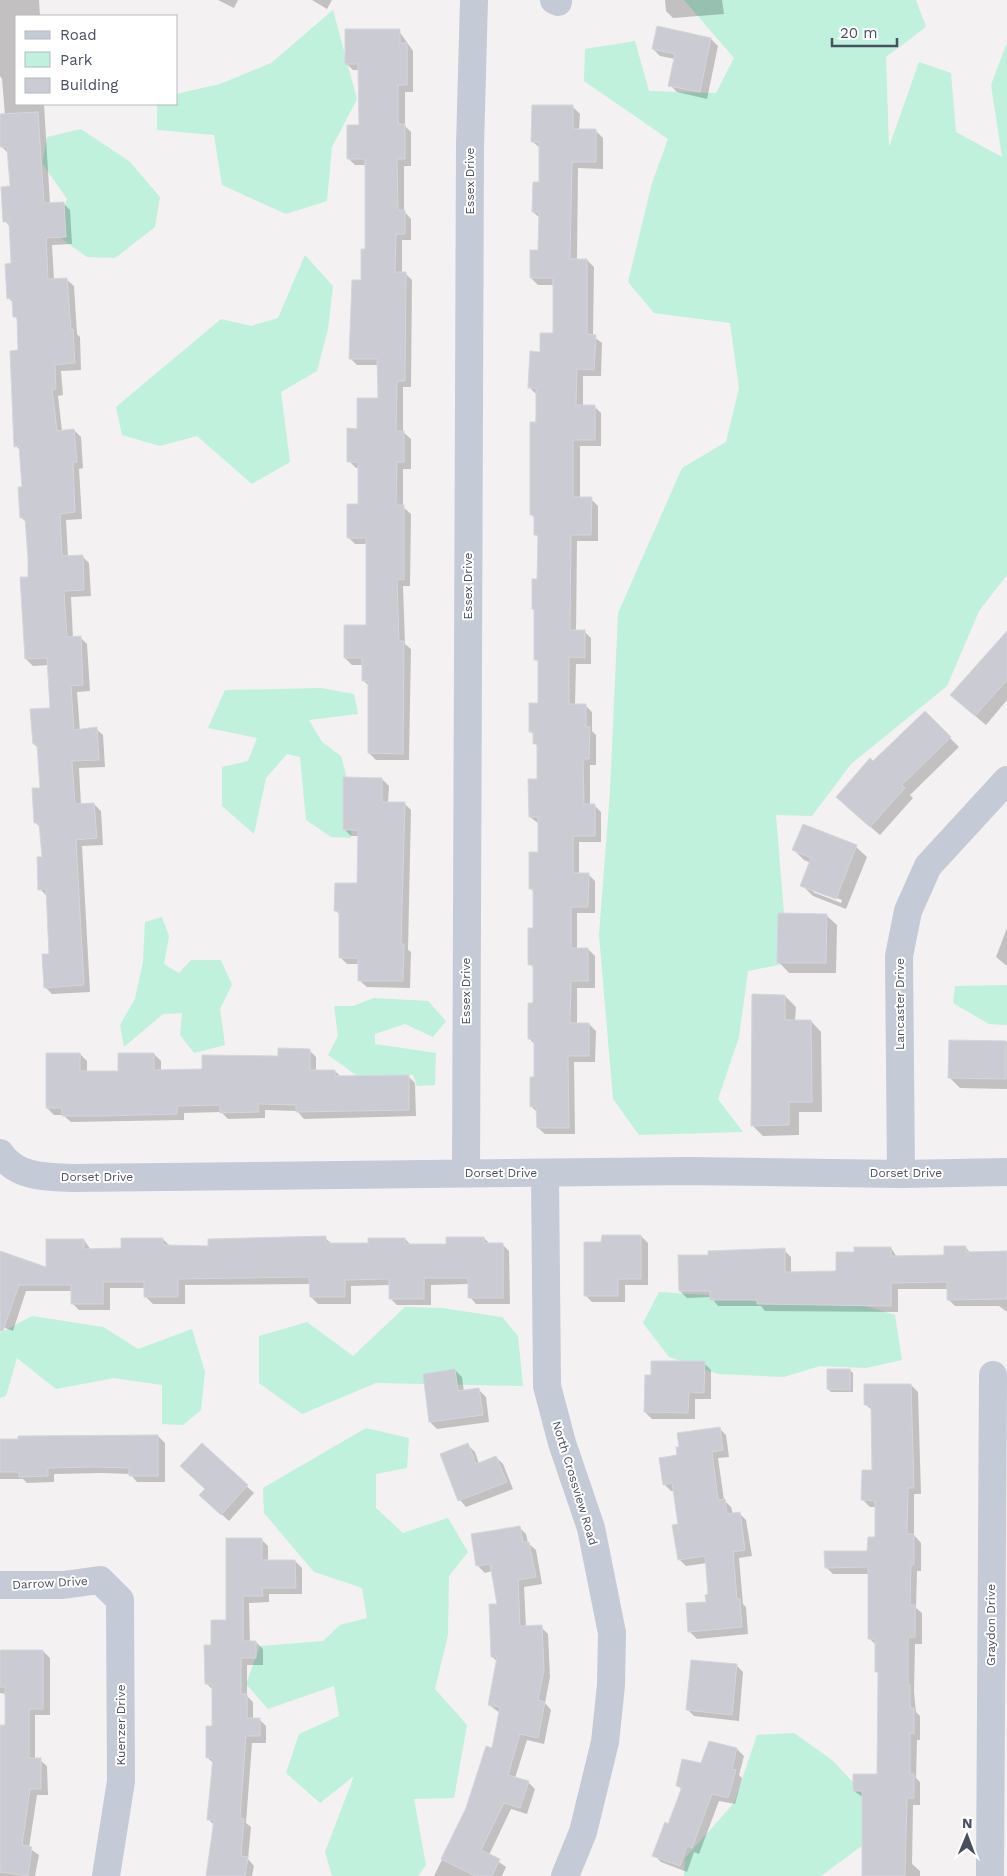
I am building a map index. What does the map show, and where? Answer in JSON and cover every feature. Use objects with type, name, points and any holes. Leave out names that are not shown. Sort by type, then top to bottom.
[{"type":"street","name":"Essex Drive","points":[[466,1173],[470,146],[474,0]]},
{"type":"street","name":"Lancaster Drive","points":[[901,1174],[899,956],[908,911],[928,866],[1007,780]]},
{"type":"street","name":"Dorset Drive","points":[[1,1155],[16,1169],[35,1177],[545,1174],[688,1171],[901,1174],[1007,1172]]},
{"type":"street","name":"North Crossview Road","points":[[545,1174],[548,1386],[562,1443],[591,1528],[612,1633],[611,1685],[605,1742],[583,1832],[565,1876]]},
{"type":"street","name":"Graydon Drive","points":[[990,1876],[992,1375]]},
{"type":"street","name":"Darrow Drive","points":[[0,1585],[63,1585],[100,1580]]},
{"type":"street","name":"Kuenzer Drive","points":[[100,1580],[120,1600],[121,1781],[106,1876]]},
{"type":"green space","points":[[684,0],[916,0],[926,27],[886,57],[889,147],[919,62],[951,73],[956,132],[1002,157],[991,85],[1007,42],[1007,575],[979,611],[947,686],[851,764],[812,816],[776,815],[788,963],[748,971],[739,1037],[718,1099],[743,1132],[639,1135],[613,1099],[599,935],[610,792],[618,613],[682,468],[726,442],[739,388],[730,323],[654,313],[628,282],[652,183],[668,139],[584,81],[585,49],[635,41],[649,91],[716,93],[734,58]]},
{"type":"green space","points":[[333,10],[357,99],[332,147],[327,201],[286,214],[222,185],[214,135],[157,130],[157,105],[178,105],[178,94],[220,84],[271,63]]},
{"type":"green space","points":[[81,129],[129,161],[160,197],[155,227],[115,258],[87,257],[55,234],[67,199],[42,163],[47,137]]},
{"type":"green space","points":[[305,255],[333,286],[328,329],[317,371],[281,392],[290,462],[252,484],[197,436],[160,446],[122,435],[116,407],[221,319],[251,326],[278,318]]},
{"type":"green space","points":[[321,688],[354,694],[358,714],[309,720],[322,742],[341,756],[353,801],[351,838],[331,837],[306,820],[300,757],[287,754],[266,778],[254,834],[222,806],[222,767],[248,761],[257,738],[208,728],[225,690]]},
{"type":"green space","points":[[162,917],[169,936],[164,964],[179,973],[191,960],[221,960],[232,985],[220,1009],[225,1045],[194,1053],[180,1035],[182,1013],[163,1014],[124,1047],[120,1025],[135,999],[143,962],[145,922]]},
{"type":"green space","points":[[1007,985],[1007,1025],[989,1024],[953,1003],[955,986]]},
{"type":"green space","points":[[374,998],[428,1001],[446,1021],[433,1037],[405,1024],[375,1034],[375,1044],[436,1053],[435,1085],[417,1086],[413,1075],[356,1075],[328,1055],[338,1036],[334,1006],[353,1006]]},
{"type":"green space","points":[[659,1292],[785,1300],[850,1301],[895,1315],[902,1360],[866,1368],[820,1366],[784,1377],[718,1374],[669,1357],[643,1323]]},
{"type":"green space","points":[[405,1307],[442,1308],[502,1317],[518,1336],[523,1386],[376,1383],[302,1414],[259,1383],[259,1336],[307,1322],[353,1356]]},
{"type":"green space","points":[[32,1316],[103,1327],[138,1349],[192,1329],[205,1372],[201,1410],[183,1425],[162,1424],[162,1385],[114,1378],[56,1389],[17,1358],[6,1396],[0,1398],[0,1333]]},
{"type":"green space","points":[[366,1428],[409,1438],[407,1468],[376,1474],[376,1508],[403,1533],[448,1518],[468,1552],[449,1576],[448,1635],[435,1689],[467,1725],[454,1798],[414,1799],[426,1865],[418,1876],[332,1876],[325,1852],[354,1776],[320,1803],[286,1773],[299,1734],[339,1716],[334,1686],[268,1709],[246,1684],[260,1646],[323,1641],[340,1625],[367,1618],[362,1588],[314,1572],[264,1513],[263,1488]]},
{"type":"green space","points":[[794,1733],[832,1760],[865,1795],[867,1842],[821,1876],[684,1876],[685,1858],[734,1803],[757,1735]]},
{"type":"building","points":[[657,26],[711,38],[700,92],[668,86],[675,54],[652,49]]},
{"type":"building","points":[[345,29],[400,29],[400,43],[407,43],[407,85],[398,85],[398,124],[405,124],[405,159],[397,159],[398,210],[405,210],[405,234],[396,234],[395,272],[406,272],[405,381],[397,381],[396,431],[404,431],[404,462],[397,462],[396,505],[404,505],[404,580],[397,579],[399,641],[404,641],[403,754],[368,753],[368,681],[362,681],[362,658],[344,658],[344,625],[366,625],[366,538],[347,538],[347,504],[358,504],[358,462],[347,462],[347,428],[357,429],[357,398],[378,398],[377,359],[349,359],[352,280],[361,280],[361,249],[365,249],[365,159],[347,159],[347,125],[359,125],[358,64],[345,64]]},
{"type":"building","points":[[532,105],[573,105],[573,129],[596,129],[596,162],[572,162],[570,259],[587,259],[587,334],[596,335],[594,370],[577,369],[576,405],[595,405],[595,440],[573,440],[573,497],[592,497],[591,535],[571,535],[570,630],[585,630],[585,658],[569,657],[569,704],[586,704],[586,727],[590,727],[589,759],[583,759],[584,804],[595,804],[595,836],[573,836],[573,873],[589,873],[588,907],[571,907],[571,948],[588,948],[588,981],[571,981],[570,1023],[589,1023],[589,1056],[568,1056],[569,1128],[537,1128],[536,1106],[530,1107],[530,1077],[534,1077],[534,1039],[528,1039],[528,1003],[533,1003],[533,965],[528,965],[528,928],[533,928],[533,889],[529,889],[529,852],[538,852],[538,817],[529,817],[528,779],[537,779],[537,744],[533,744],[533,732],[529,732],[529,703],[538,703],[538,660],[534,660],[532,579],[537,579],[538,535],[534,535],[534,515],[530,515],[530,422],[536,422],[536,388],[528,388],[530,351],[540,352],[540,333],[553,333],[553,278],[530,278],[530,250],[538,250],[539,212],[532,212],[533,182],[539,182],[539,142],[531,142]]},
{"type":"building","points":[[38,112],[44,203],[64,202],[66,237],[46,238],[48,279],[67,278],[75,363],[55,365],[56,389],[52,389],[57,431],[74,429],[77,462],[73,462],[75,512],[60,514],[62,556],[83,555],[84,590],[64,591],[67,637],[81,636],[83,685],[71,686],[74,730],[97,727],[99,760],[72,761],[75,804],[94,803],[97,838],[76,840],[84,985],[44,988],[42,954],[49,954],[46,889],[38,890],[37,857],[42,857],[39,823],[34,823],[32,788],[40,788],[37,744],[33,744],[30,709],[50,708],[47,658],[25,659],[20,577],[28,577],[28,558],[25,518],[20,518],[18,487],[22,487],[19,446],[14,447],[10,351],[18,350],[17,317],[13,317],[12,298],[7,299],[5,264],[11,263],[9,222],[3,222],[1,187],[10,186],[7,147],[0,147],[0,114]]},
{"type":"building","points":[[1007,631],[1007,680],[975,716],[950,695]]},
{"type":"building","points":[[925,711],[951,737],[902,785],[905,788],[870,827],[836,797],[870,758],[873,761]]},
{"type":"building","points":[[343,777],[382,778],[382,802],[405,802],[401,944],[404,944],[403,981],[358,981],[358,958],[339,958],[339,911],[334,911],[335,883],[357,883],[358,830],[343,830]]},
{"type":"building","points":[[803,824],[857,845],[836,899],[800,886],[811,858],[792,850]]},
{"type":"building","points":[[778,913],[827,914],[826,963],[777,963]]},
{"type":"building","points":[[752,994],[785,995],[785,1020],[811,1020],[812,1102],[789,1102],[789,1125],[751,1126]]},
{"type":"building","points":[[949,1040],[1006,1041],[1006,1079],[948,1078]]},
{"type":"building","points":[[278,1048],[310,1049],[310,1070],[335,1070],[335,1076],[409,1075],[409,1110],[296,1112],[296,1105],[258,1104],[259,1112],[220,1113],[220,1105],[177,1106],[177,1114],[62,1116],[62,1108],[46,1108],[46,1053],[80,1053],[80,1071],[118,1071],[118,1053],[154,1053],[154,1070],[202,1069],[202,1055],[278,1056]]},
{"type":"building","points":[[602,1235],[641,1235],[641,1279],[618,1279],[618,1296],[584,1296],[584,1242],[601,1242]]},
{"type":"building","points":[[326,1236],[326,1243],[368,1243],[368,1238],[405,1238],[405,1244],[446,1244],[446,1237],[484,1237],[484,1243],[503,1243],[503,1298],[468,1298],[468,1278],[424,1278],[424,1299],[389,1299],[389,1279],[345,1280],[345,1297],[310,1297],[309,1277],[178,1279],[178,1297],[144,1297],[144,1282],[103,1282],[103,1304],[71,1304],[71,1285],[19,1285],[3,1331],[0,1331],[0,1251],[46,1267],[46,1239],[84,1239],[84,1249],[121,1248],[121,1238],[163,1238],[163,1245],[208,1246],[208,1239]]},
{"type":"building","points":[[944,1246],[966,1246],[966,1252],[1007,1251],[1007,1299],[947,1300],[947,1282],[891,1283],[891,1306],[757,1304],[757,1300],[710,1300],[710,1291],[679,1291],[678,1255],[708,1255],[708,1251],[785,1248],[785,1272],[836,1271],[836,1252],[854,1252],[854,1247],[891,1247],[891,1256],[944,1255]]},
{"type":"building","points":[[651,1361],[705,1361],[704,1393],[689,1392],[688,1413],[644,1412],[645,1375],[651,1375]]},
{"type":"building","points":[[455,1369],[458,1391],[479,1388],[483,1415],[429,1422],[423,1374]]},
{"type":"building","points":[[827,1369],[850,1369],[850,1390],[827,1389]]},
{"type":"building","points":[[864,1384],[911,1384],[914,1488],[908,1488],[907,1534],[914,1534],[914,1565],[911,1565],[910,1605],[915,1605],[915,1637],[908,1637],[908,1685],[910,1685],[910,1708],[914,1708],[914,1734],[910,1733],[910,1774],[914,1774],[914,1798],[907,1798],[905,1876],[862,1876],[862,1791],[853,1791],[853,1774],[877,1774],[878,1672],[875,1672],[875,1639],[868,1639],[868,1567],[825,1568],[824,1551],[867,1551],[868,1537],[875,1537],[875,1501],[861,1500],[862,1470],[872,1470],[871,1405],[864,1405]]},
{"type":"building","points":[[720,1427],[723,1450],[712,1452],[718,1500],[725,1499],[727,1514],[740,1512],[745,1550],[733,1552],[737,1599],[740,1599],[742,1627],[688,1632],[686,1603],[706,1602],[705,1595],[708,1594],[705,1556],[678,1560],[672,1525],[678,1524],[672,1483],[663,1485],[659,1458],[677,1455],[676,1447],[679,1447],[677,1433]]},
{"type":"building","points":[[158,1435],[158,1476],[129,1476],[129,1468],[95,1467],[48,1468],[48,1476],[19,1477],[19,1472],[0,1472],[0,1439],[18,1439],[18,1436]]},
{"type":"building","points":[[202,1443],[248,1485],[221,1515],[199,1495],[205,1489],[180,1466]]},
{"type":"building","points":[[468,1443],[476,1464],[496,1456],[507,1482],[458,1501],[440,1454]]},
{"type":"building","points":[[520,1526],[523,1542],[529,1542],[536,1577],[518,1580],[520,1626],[542,1625],[544,1670],[538,1700],[545,1702],[538,1738],[520,1734],[508,1775],[529,1781],[520,1808],[504,1803],[481,1850],[500,1859],[492,1876],[475,1876],[441,1859],[466,1808],[486,1746],[492,1748],[500,1707],[488,1705],[497,1657],[491,1657],[489,1604],[497,1604],[490,1564],[476,1566],[471,1534]]},
{"type":"building","points":[[226,1538],[262,1538],[262,1560],[295,1560],[296,1588],[262,1588],[263,1596],[243,1596],[243,1641],[256,1641],[256,1658],[241,1658],[241,1694],[247,1694],[247,1718],[260,1718],[260,1736],[246,1736],[240,1818],[244,1819],[241,1856],[248,1857],[245,1876],[206,1876],[214,1820],[207,1820],[213,1758],[206,1758],[206,1726],[212,1726],[212,1684],[205,1684],[204,1645],[211,1645],[211,1620],[226,1620]]},
{"type":"building","points":[[0,1650],[43,1650],[43,1709],[29,1709],[29,1758],[41,1758],[41,1789],[30,1789],[22,1845],[32,1847],[28,1876],[0,1872],[0,1725],[5,1725],[5,1687],[0,1687]]},
{"type":"building","points":[[691,1660],[737,1664],[732,1715],[686,1710]]},
{"type":"building","points":[[709,1741],[737,1748],[732,1769],[736,1770],[728,1798],[712,1794],[692,1848],[687,1846],[680,1866],[652,1856],[665,1822],[668,1824],[682,1787],[676,1786],[682,1759],[701,1763]]}]
